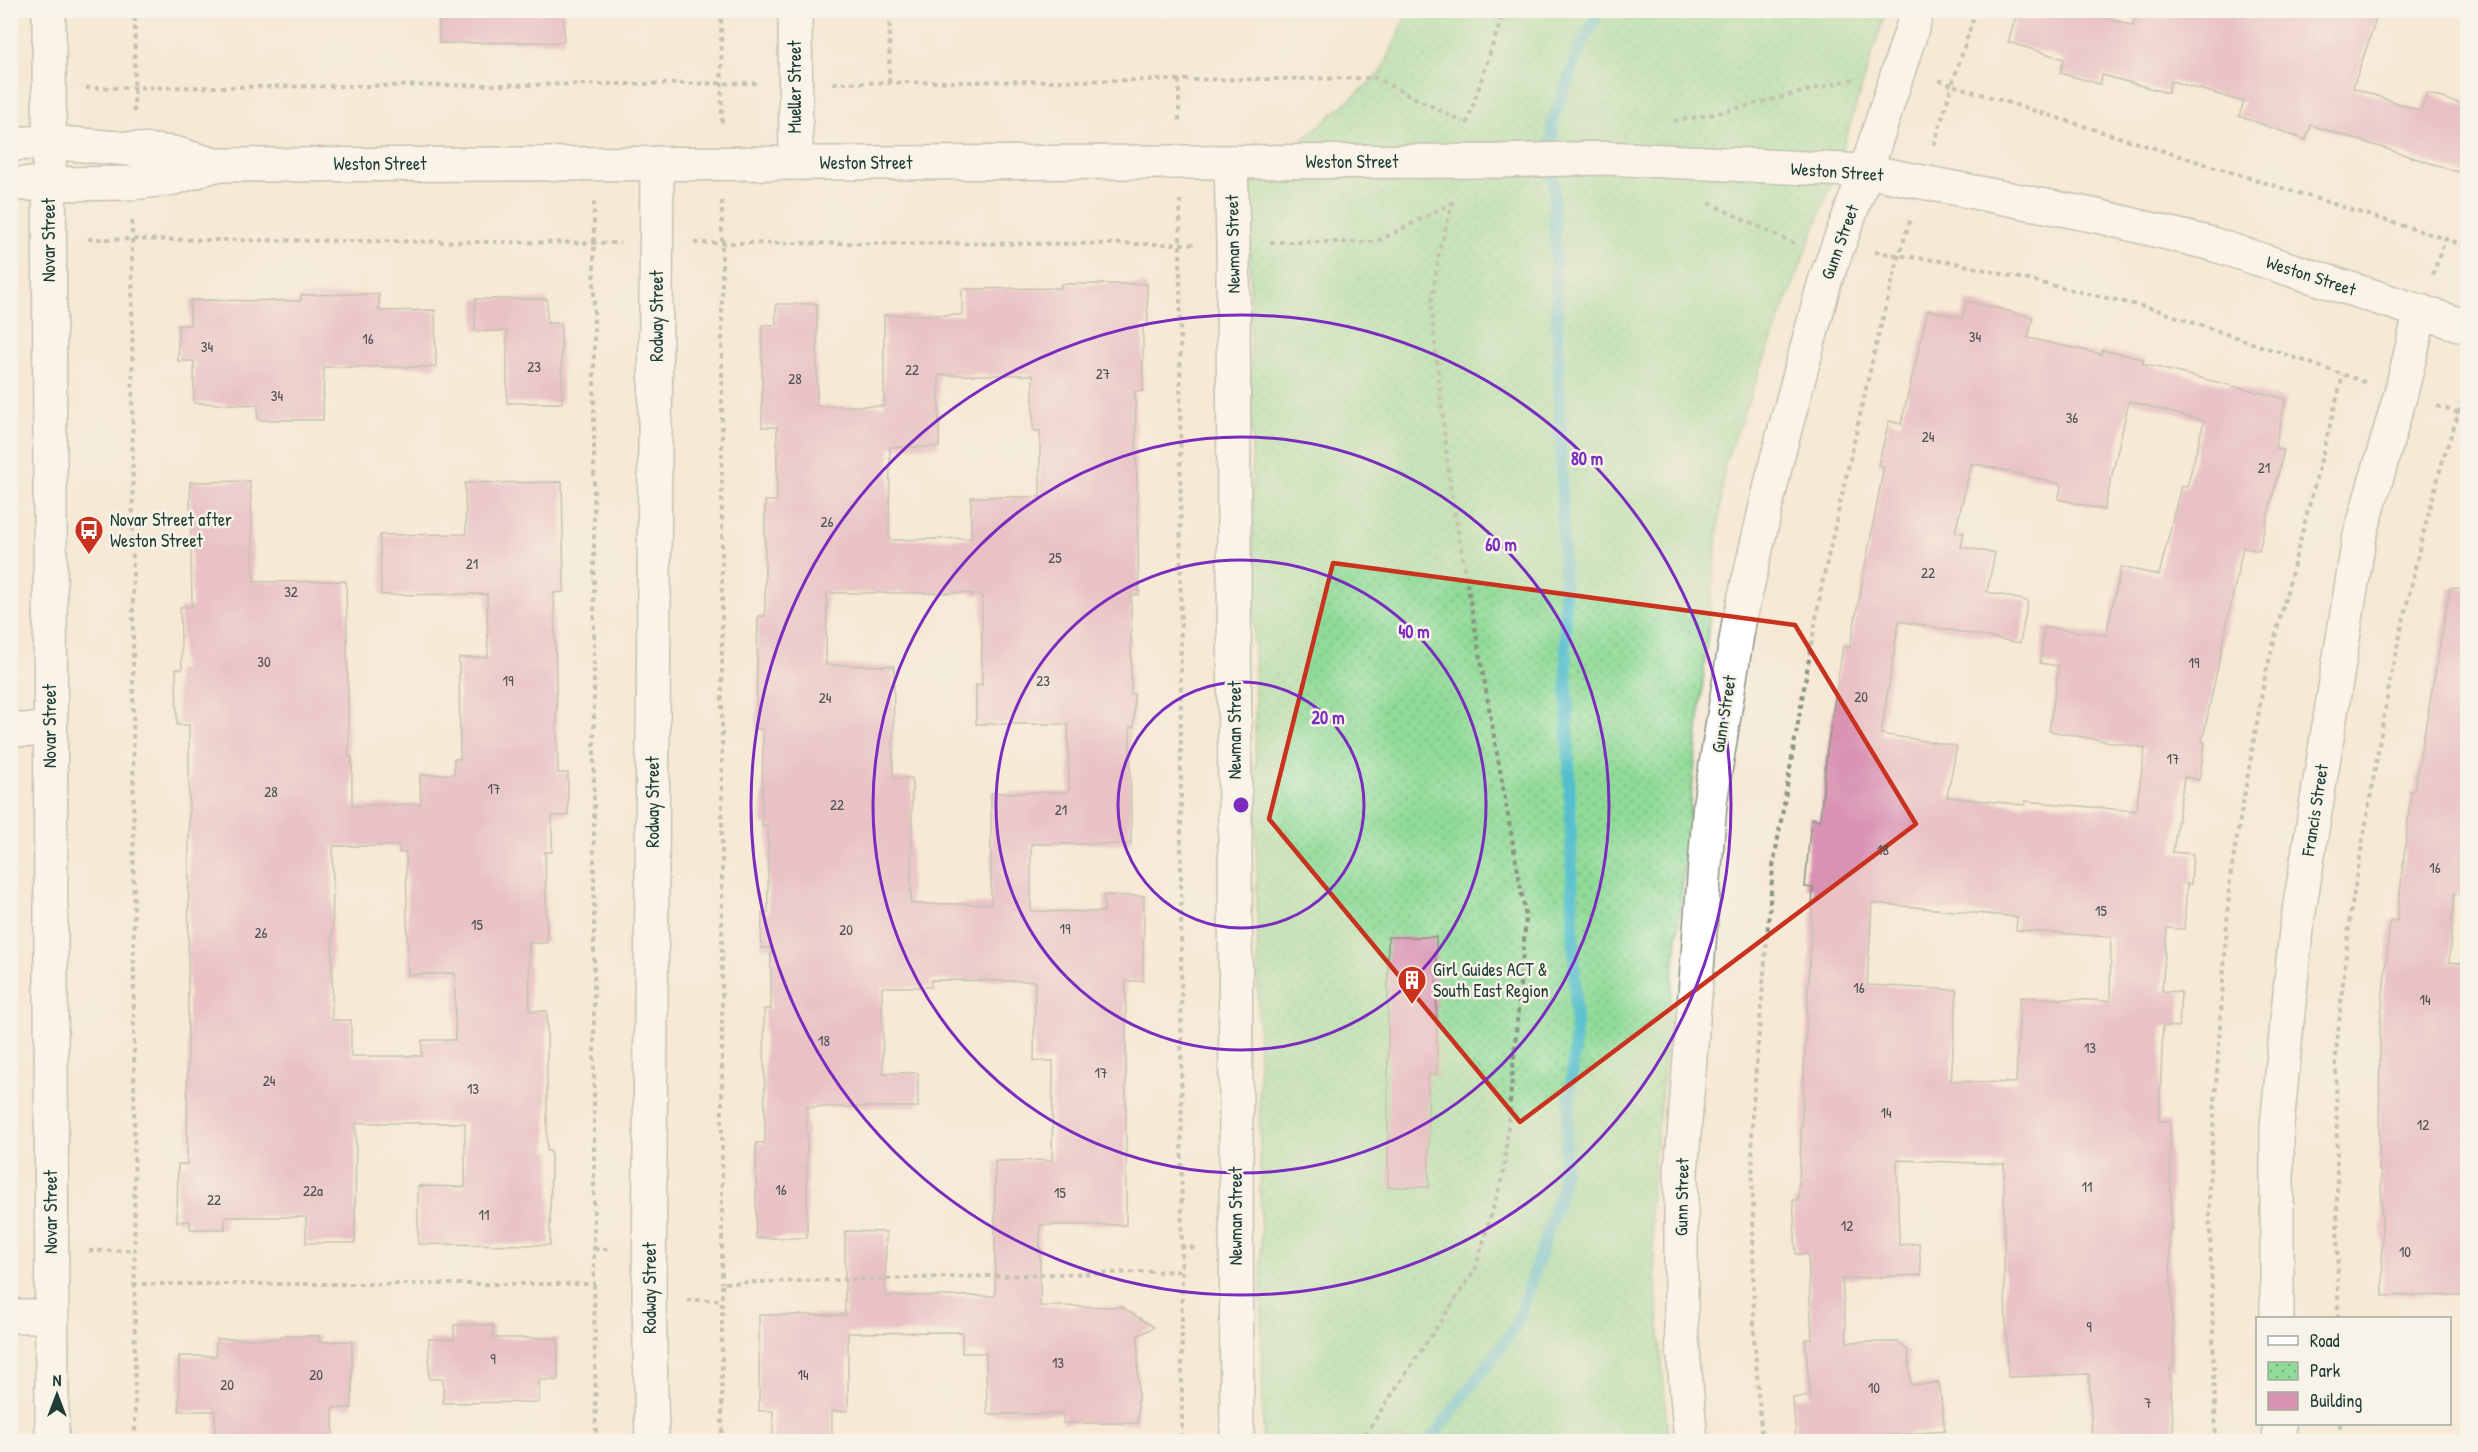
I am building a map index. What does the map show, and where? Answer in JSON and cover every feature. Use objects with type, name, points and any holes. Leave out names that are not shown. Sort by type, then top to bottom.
[{"type":"street","name":"Novar Street","points":[[49,10],[52,1442]]},
{"type":"street","name":"Mueller Street","points":[[795,10],[796,163]]},
{"type":"street","name":"Gunn Street","points":[[1691,1442],[1681,1326],[1681,1173],[1710,802],[1739,622],[1777,459],[1825,281],[1866,171],[1918,10]]},
{"type":"street","name":"Weston Street","points":[[10,144],[49,142],[134,148],[174,153],[215,165],[1499,161],[1606,158],[1866,171],[2097,216],[2212,244],[2468,327]]},
{"type":"street","name":"Newman Street","points":[[1231,162],[1237,1442]]},
{"type":"street","name":"Rodway Street","points":[[652,1442],[649,1300],[657,163]]},
{"type":"street","name":"Weston Street","points":[[10,184],[132,183],[174,178],[215,165]]},
{"type":"street","name":"Francis Street","points":[[2277,1317],[2277,1126],[2296,930],[2359,539],[2401,393],[2421,311]]},
{"type":"street","points":[[10,730],[50,730]]},
{"type":"street","points":[[10,1316],[51,1316]]},
{"type":"street","points":[[2279,1425],[2280,1442]]},
{"type":"path","points":[[134,148],[135,10]]},
{"type":"path","points":[[722,10],[722,1442]]},
{"type":"path","points":[[889,82],[890,10]]},
{"type":"path","points":[[1360,1442],[1475,1270],[1504,1171],[1526,918],[1450,486],[1431,305],[1439,252],[1454,201],[1455,161],[1504,10]]},
{"type":"path","points":[[1762,1442],[1754,1335],[1752,1115],[1773,867],[1822,584],[1899,255],[1976,10]]},
{"type":"path","points":[[1666,122],[1710,115],[1900,67],[2468,246]]},
{"type":"path","points":[[49,88],[1375,78],[1467,124]]},
{"type":"path","points":[[1179,80],[1182,1442]]},
{"type":"path","points":[[594,164],[596,1442]]},
{"type":"path","points":[[132,183],[135,1442]]},
{"type":"path","points":[[1233,242],[1376,242],[1454,201],[1464,199]]},
{"type":"path","points":[[1702,199],[1833,261],[1865,251],[1955,263],[2154,309],[2468,416]]},
{"type":"path","points":[[2216,1442],[2209,1190],[2230,878],[2265,676],[2343,375]]},
{"type":"path","points":[[2338,1317],[2336,1051],[2350,916],[2391,675],[2420,546],[2457,413],[2468,385]]},
{"type":"path","points":[[722,1283],[1181,1270]]},
{"type":"path","points":[[133,1284],[594,1284]]},
{"type":"path","points":[[2340,1425],[2341,1442]]},
{"type":"highlighted area","points":[[1333,563],[1795,625],[1916,824],[1520,1122],[1269,819]]},
{"type":"green space","points":[[1408,11],[1886,11],[1829,191],[1725,462],[1650,1206],[1668,1441],[1263,1441],[1249,186],[1382,72]]},
{"type":"building","points":[[439,10],[564,10],[564,42],[439,43]]},
{"type":"building","points":[[2018,10],[2082,10],[2133,26],[2137,10],[2379,10],[2353,88],[2421,111],[2427,93],[2468,106],[2468,175],[2311,125],[2306,140],[2239,116],[2244,102],[2171,81],[2168,93],[2102,75],[2100,84],[2060,73],[2064,59],[2008,42]]},
{"type":"building","points":[[1061,284],[1147,284],[1148,326],[1143,326],[1143,391],[1135,391],[1139,595],[1131,595],[1131,694],[1134,694],[1134,727],[1130,727],[1131,844],[1031,844],[1031,911],[1104,912],[1104,895],[1144,896],[1143,981],[1126,981],[1126,1225],[1040,1225],[1040,1306],[1122,1307],[1154,1327],[1138,1336],[1138,1423],[1063,1423],[1063,1414],[987,1414],[986,1353],[962,1353],[962,1332],[848,1333],[848,1411],[832,1411],[832,1442],[773,1442],[773,1411],[759,1411],[759,1315],[845,1315],[845,1231],[886,1232],[885,1296],[995,1296],[995,1161],[1052,1160],[1053,1061],[1034,1061],[1035,981],[931,980],[931,987],[882,987],[883,1073],[918,1073],[918,1107],[807,1107],[807,1238],[756,1238],[756,1143],[765,1143],[764,1009],[771,1009],[771,948],[761,948],[762,913],[768,913],[768,825],[762,825],[763,729],[756,729],[758,616],[765,616],[765,501],[777,501],[777,427],[762,427],[762,325],[776,325],[776,304],[817,304],[817,406],[884,406],[884,315],[962,315],[962,289],[1061,288]],"holes":[[[939,375],[1033,375],[1033,431],[1040,431],[1040,497],[971,497],[971,538],[889,540],[890,447],[939,447]],[[827,593],[971,593],[971,595],[982,595],[982,685],[976,685],[976,724],[1068,724],[1069,792],[991,793],[991,904],[911,904],[912,778],[893,778],[894,666],[826,665]]]},
{"type":"building","points":[[379,294],[379,311],[435,310],[436,367],[324,367],[323,420],[258,420],[258,405],[194,403],[194,361],[178,361],[178,325],[190,325],[190,300],[301,301],[301,295]]},
{"type":"building","points":[[475,299],[547,299],[547,323],[561,323],[562,403],[507,403],[507,331],[475,331]]},
{"type":"building","points":[[1967,301],[2033,317],[2028,338],[2101,354],[2102,350],[2144,359],[2143,364],[2286,399],[2275,448],[2284,450],[2259,551],[2243,547],[2202,742],[2205,742],[2199,780],[2184,777],[2173,852],[2193,854],[2191,884],[2187,884],[2184,929],[2167,928],[2162,991],[2181,992],[2179,1027],[2163,1026],[2159,1121],[2170,1121],[2171,1230],[2169,1230],[2174,1368],[2170,1369],[2174,1442],[2092,1442],[2089,1374],[2008,1377],[2004,1270],[2004,1164],[1897,1160],[1899,1245],[1919,1243],[1921,1275],[1842,1279],[1847,1342],[1898,1342],[1908,1351],[1911,1385],[1939,1383],[1945,1431],[1796,1442],[1793,1398],[1810,1396],[1805,1339],[1812,1339],[1808,1254],[1796,1254],[1793,1200],[1798,1200],[1813,888],[1805,887],[1811,818],[1820,820],[1827,750],[1843,646],[1850,647],[1884,466],[1878,465],[1889,421],[1901,424],[1928,310],[1962,318]],"holes":[[[2129,401],[2204,421],[2187,487],[2181,486],[2159,575],[2121,567],[2106,635],[2044,627],[2040,663],[2059,666],[2049,731],[2145,748],[2136,811],[2025,801],[2025,805],[1947,797],[1957,746],[1881,734],[1899,621],[2020,643],[2028,601],[1987,592],[1995,553],[1961,547],[1964,533],[1955,532],[1972,463],[2062,484],[2058,499],[2104,510]],[[1872,903],[2017,917],[2016,930],[2111,937],[2110,1001],[2020,997],[2016,1083],[1951,1081],[1957,990],[1867,985]]]},
{"type":"building","points":[[250,481],[254,582],[346,581],[352,806],[421,804],[420,775],[454,774],[454,759],[460,759],[459,658],[488,657],[487,594],[381,595],[380,535],[466,534],[465,483],[562,482],[564,592],[554,593],[558,773],[568,773],[568,816],[552,816],[552,852],[545,852],[547,943],[529,943],[530,1011],[547,1011],[547,1151],[551,1151],[550,1245],[418,1244],[418,1186],[465,1187],[465,1123],[356,1123],[355,1243],[306,1243],[306,1217],[225,1217],[225,1229],[190,1229],[190,1221],[177,1222],[178,1164],[187,1164],[189,725],[177,725],[176,669],[182,669],[180,607],[192,607],[190,482]],"holes":[[[333,846],[399,846],[399,853],[406,853],[408,975],[455,973],[455,1040],[422,1040],[422,1056],[351,1056],[351,1020],[332,1020]]]},
{"type":"building","points":[[2450,588],[2468,589],[2468,895],[2454,893],[2449,962],[2468,964],[2468,1295],[2383,1296],[2381,1171],[2379,1171],[2380,1026],[2390,920],[2397,921],[2411,791],[2414,791]]},
{"type":"building","name":"Girl Guides ACT & South East Region","points":[[1388,937],[1436,937],[1437,1075],[1428,1075],[1429,1187],[1388,1187]]},
{"type":"building","points":[[454,1325],[493,1325],[493,1338],[558,1338],[558,1380],[539,1380],[539,1402],[443,1403],[443,1379],[429,1379],[429,1339],[454,1339]]},
{"type":"building","points":[[281,1336],[319,1336],[319,1342],[352,1341],[352,1408],[333,1408],[333,1442],[215,1442],[215,1411],[179,1411],[179,1356],[216,1356],[216,1339],[281,1339]]},
{"type":"waterway","points":[[1429,1442],[1516,1326],[1562,1188],[1576,1029],[1552,123],[1579,50],[1600,10]]},
{"type":"place","name":"Novar Street after Weston Street","points":[[89,556]]},
{"type":"place","name":"Girl Guides ACT & South East Region","points":[[1412,1006]]}]
